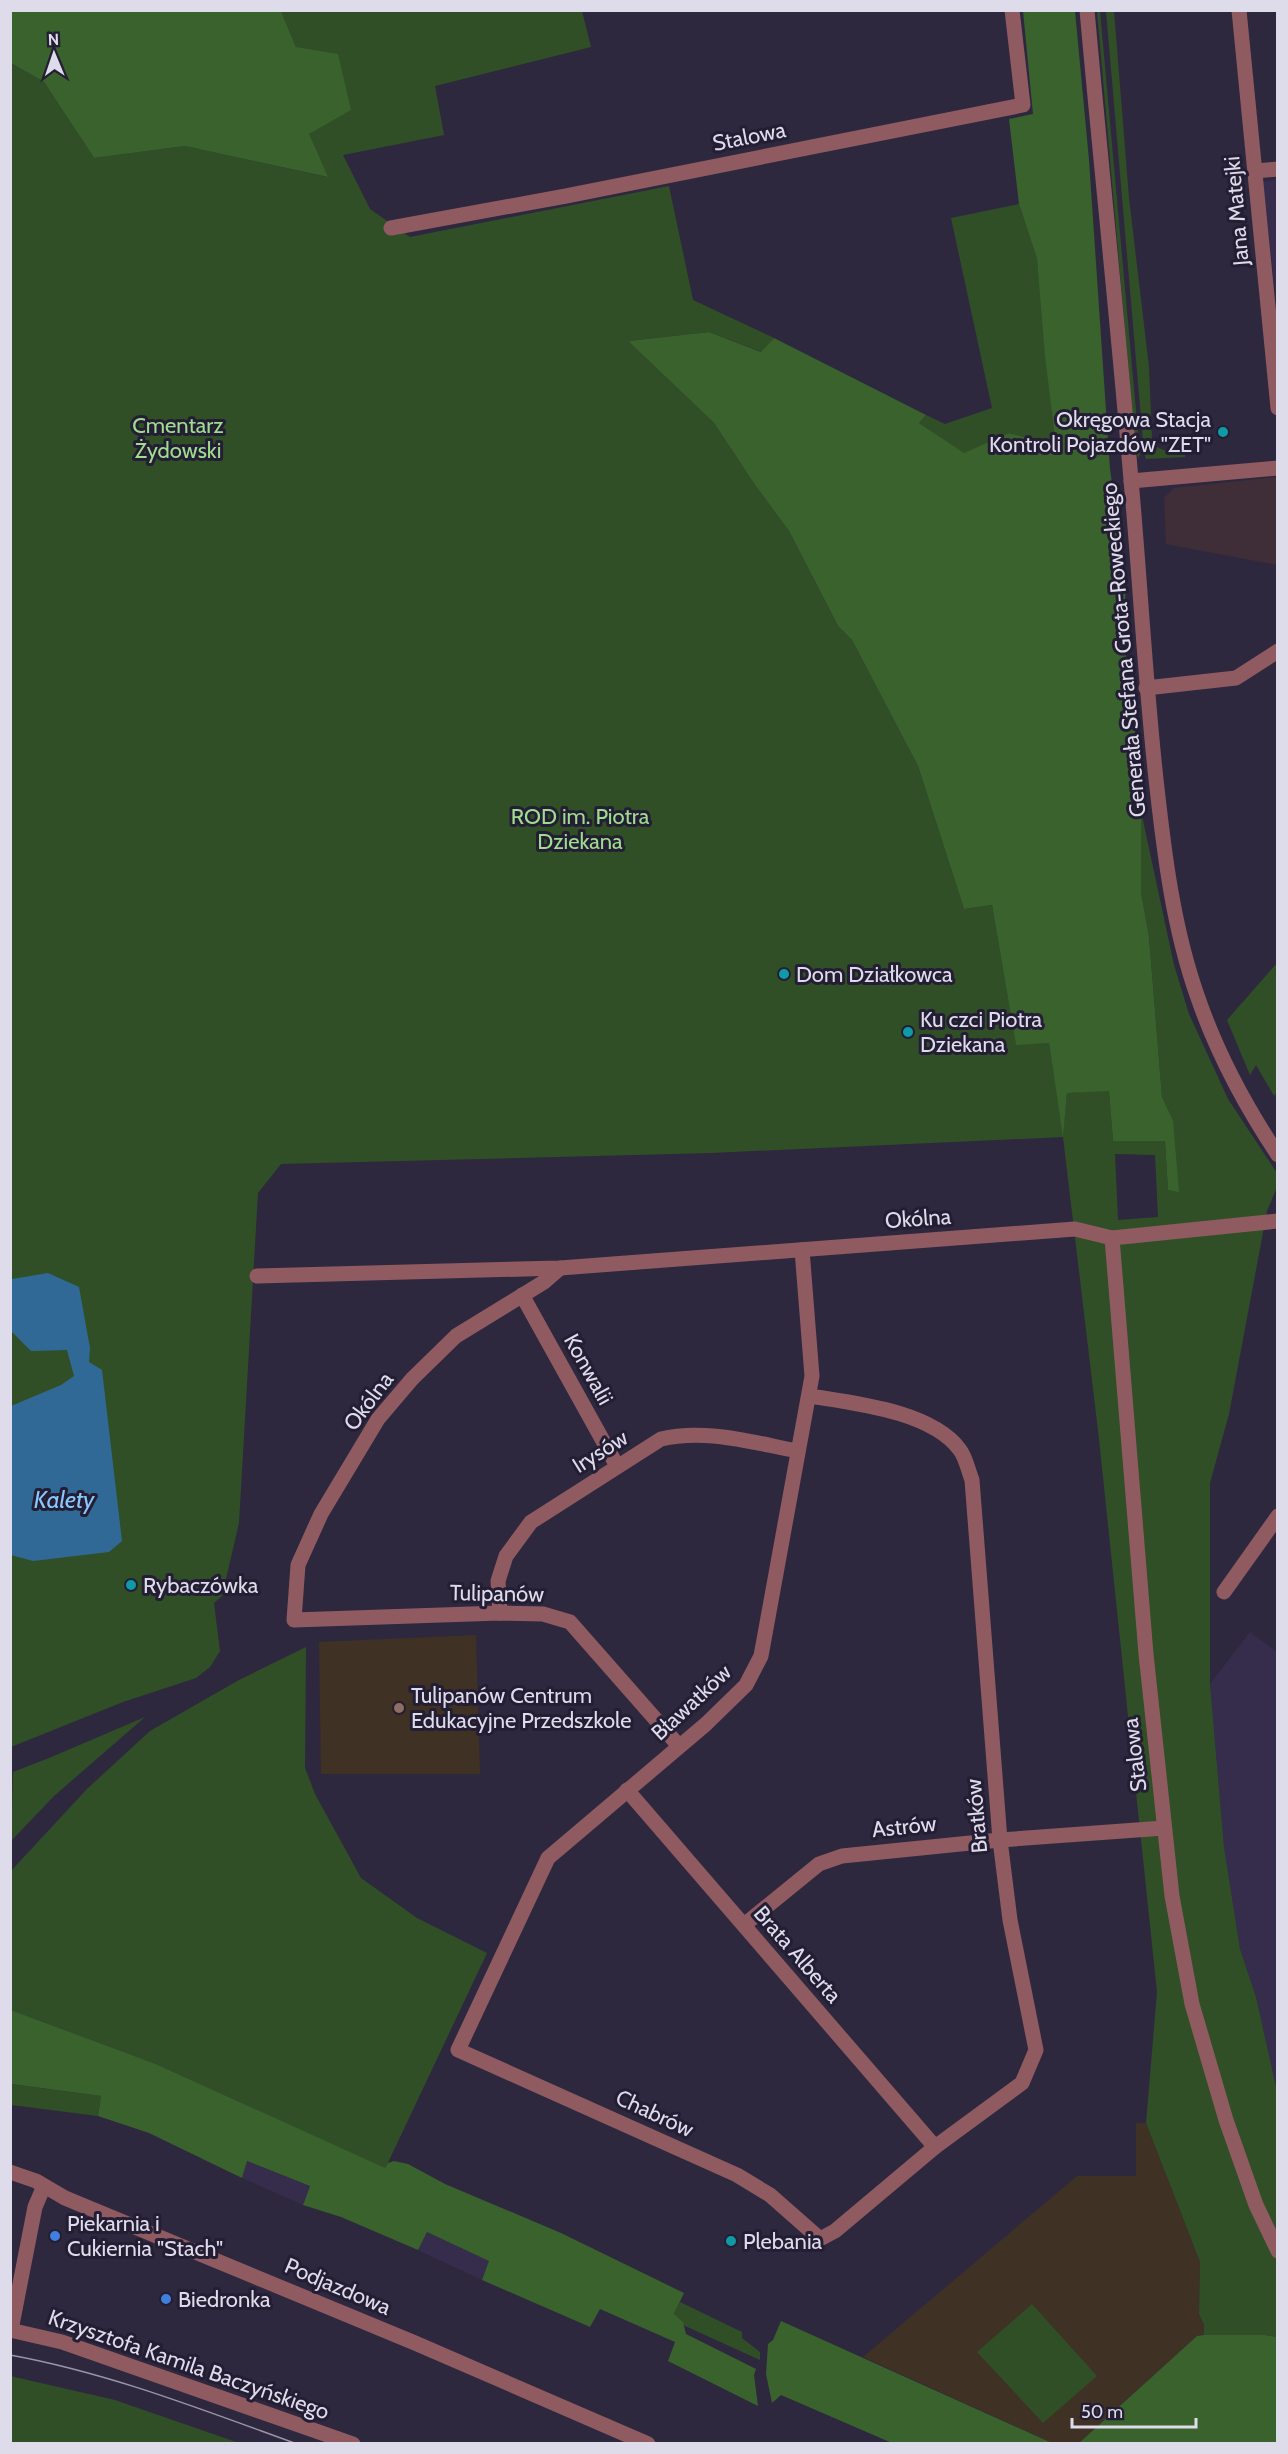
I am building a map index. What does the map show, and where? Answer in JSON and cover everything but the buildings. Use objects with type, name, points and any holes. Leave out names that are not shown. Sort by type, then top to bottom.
[{"type":"street","name":"Stalowa","points":[[390,228],[566,196],[1023,105],[1012,10]]},
{"type":"street","name":"Generała Stefana Grota-Roweckiego","points":[[1087,10],[1131,481],[1146,688],[1168,875],[1197,997],[1224,1058],[1262,1132],[1278,1155]]},
{"type":"street","name":"Jana Matejki","points":[[1239,10],[1278,408]]},
{"type":"street","points":[[1255,171],[1278,169]]},
{"type":"street","points":[[1131,481],[1278,468]]},
{"type":"street","points":[[1146,688],[1236,678],[1278,651]]},
{"type":"street","name":"Okólna","points":[[257,1276],[560,1268],[1075,1229],[1112,1238],[1278,1221]]},
{"type":"street","name":"Stalowa","points":[[1112,1238],[1146,1654],[1172,1896],[1192,2004],[1226,2120],[1256,2205],[1278,2251]]},
{"type":"street","name":"Bławatków","points":[[458,2050],[548,1858],[679,1746],[746,1685],[760,1656],[810,1396],[812,1376],[802,1250]]},
{"type":"street","name":"Okólna","points":[[294,1620],[298,1565],[321,1514],[378,1419],[412,1379],[456,1336],[544,1282],[560,1268]]},
{"type":"street","name":"Konwalii","points":[[522,1295],[617,1466]]},
{"type":"street","name":"Bratków","points":[[810,1396],[910,1416],[940,1433],[960,1449],[966,1462],[972,1480],[1000,1840],[1010,1920],[1036,2050],[1022,2083],[935,2147],[835,2231],[820,2239]]},
{"type":"street","name":"Irysów","points":[[500,1613],[498,1581],[506,1556],[531,1522],[661,1439],[680,1434],[713,1436],[798,1451]]},
{"type":"street","points":[[1224,1592],[1278,1516]]},
{"type":"street","name":"Tulipanów","points":[[294,1620],[500,1613],[543,1614],[570,1622],[679,1746]]},
{"type":"street","name":"Brata Alberta","points":[[627,1790],[935,2147]]},
{"type":"street","name":"Astrów","points":[[744,1925],[819,1864],[842,1856],[1000,1840],[1164,1828]]},
{"type":"street","name":"Chabrów","points":[[458,2050],[737,2175],[770,2195],[820,2239]]},
{"type":"street","name":"Podjazdowa","points":[[10,2172],[25,2176],[65,2198],[351,2316],[648,2444]]},
{"type":"street","points":[[11,2330],[35,2207],[44,2186]]},
{"type":"street","name":"Krzysztofa Kamila Baczyńskiego","points":[[11,2330],[62,2342],[353,2444]]},
{"type":"shaded area","points":[[1277,179],[1278,308],[1263,182]]},
{"type":"shaded area","points":[[1277,477],[1277,565],[1166,544],[1164,498],[1174,488]]},
{"type":"shaded area","points":[[1250,1632],[1277,1652],[1277,2091],[1256,1997],[1240,1949],[1224,1847],[1210,1684]]},
{"type":"shaded area","name":"Tulipanów Centrum Edukacyjne Przedszkole","points":[[476,1635],[480,1774],[321,1774],[319,1642]]},
{"type":"shaded area","points":[[1136,2123],[1146,2123],[1200,2262],[1199,2314],[1204,2325],[1204,2335],[1197,2336],[1079,2443],[1052,2443],[863,2357],[1077,2176],[1136,2176]]},
{"type":"shaded area","points":[[247,2161],[310,2186],[303,2205],[242,2178]]},
{"type":"shaded area","points":[[427,2232],[490,2261],[482,2280],[418,2250]]},
{"type":"green space","points":[[11,10],[281,11],[296,47],[338,54],[351,110],[309,134],[328,177],[185,146],[94,158],[44,82],[11,63]]},
{"type":"green space","name":"ROD im. Piotra Dziekana","points":[[281,11],[582,11],[591,47],[435,86],[444,135],[343,155],[370,209],[410,237],[669,186],[693,300],[774,338],[762,352],[709,332],[628,341],[714,423],[789,531],[838,626],[852,640],[918,766],[964,909],[992,905],[1016,1044],[1049,1043],[1063,1133],[1067,1093],[1109,1090],[1113,1141],[1165,1141],[1168,1190],[1173,1120],[1162,1097],[1149,937],[1141,892],[1141,811],[1174,965],[1189,1014],[1228,1099],[1277,1173],[1277,1187],[1267,1211],[1229,1414],[1210,1483],[1210,1684],[1224,1847],[1240,1949],[1256,1997],[1277,2091],[1277,2337],[1204,2335],[1204,2325],[1199,2314],[1200,2262],[1146,2123],[1157,1992],[1099,1439],[1063,1137],[711,1153],[281,1164],[258,1193],[239,1523],[222,1596],[214,1603],[220,1651],[210,1667],[196,1678],[123,1702],[11,1747],[11,63],[44,82],[94,158],[185,146],[327,177],[308,134],[296,47]],"holes":[[[1115,1154],[1155,1155],[1158,1217],[1118,1220]]]},
{"type":"green space","points":[[1023,11],[1075,11],[1089,160],[1110,469],[1126,584],[1123,633],[1137,745],[1141,811],[1141,892],[1149,937],[1162,1097],[1173,1120],[1179,1192],[1168,1190],[1165,1141],[1113,1141],[1109,1091],[1067,1093],[1063,1137],[1049,1043],[1016,1045],[992,905],[964,909],[918,766],[852,640],[838,626],[789,531],[714,423],[628,341],[709,332],[761,352],[774,338],[926,415],[919,423],[964,453],[1009,433],[1056,445],[1045,356],[1037,259],[1019,204],[1009,119],[1033,114]]},
{"type":"green space","points":[[1097,11],[1100,11],[1140,455],[1138,458],[1135,444]]},
{"type":"green space","points":[[1106,11],[1114,11],[1129,198],[1149,367],[1152,440],[1162,450],[1184,450],[1185,457],[1146,459],[1144,453]]},
{"type":"green space","points":[[1019,204],[1037,259],[1056,445],[1009,433],[964,454],[919,423],[926,415],[945,424],[992,408],[951,218]]},
{"type":"green space","points":[[1277,963],[1278,1091],[1274,1096],[1256,1065],[1250,1075],[1227,1020]]},
{"type":"green space","points":[[306,1647],[305,1768],[315,1794],[361,1878],[417,1918],[487,1953],[385,2169],[156,2064],[11,2010],[10,1872],[87,1789],[150,1731],[239,1680]]},
{"type":"green space","points":[[145,1717],[54,1796],[11,1841],[13,1772]]},
{"type":"green space","points":[[11,2010],[156,2064],[385,2168],[388,2163],[394,2161],[408,2164],[445,2184],[561,2233],[684,2293],[674,2314],[683,2322],[686,2334],[756,2369],[754,2375],[758,2406],[668,2361],[675,2342],[600,2309],[590,2327],[482,2280],[489,2261],[427,2232],[418,2250],[341,2217],[303,2205],[310,2186],[247,2161],[242,2178],[149,2133],[98,2116],[101,2096],[11,2084]]},
{"type":"green space","points":[[10,2084],[101,2096],[98,2116],[11,2105]]},
{"type":"green space","points":[[680,2302],[742,2332],[742,2338],[760,2352],[760,2360],[683,2325],[674,2314]]},
{"type":"green space","points":[[1032,2304],[1097,2376],[1043,2423],[977,2352]]},
{"type":"green space","points":[[781,2321],[1052,2443],[892,2443],[781,2395],[772,2403],[766,2374],[768,2344],[773,2340]]},
{"type":"green space","points":[[1197,2336],[1277,2337],[1277,2443],[1079,2443]]},
{"type":"green space","points":[[10,2376],[115,2400],[239,2443],[11,2443]]},
{"type":"water","name":"Kalety","points":[[48,1273],[79,1287],[90,1348],[89,1362],[102,1370],[122,1541],[109,1552],[33,1561],[11,1555],[11,1406],[61,1385],[74,1376],[67,1350],[31,1351],[11,1331],[11,1284],[12,1279]]},
{"type":"tram line","points":[[10,2355],[120,2382],[297,2444]]},
{"type":"place","name":"Okręgowa Stacja Kontroli Pojazdów \"ZET\"","points":[[1223,432]]},
{"type":"place","name":"Dom Działkowca","points":[[784,974]]},
{"type":"place","name":"Ku czci Piotra Dziekana","points":[[908,1032]]},
{"type":"place","name":"Rybaczówka","points":[[131,1585]]},
{"type":"place","name":"Tulipanów Centrum Edukacyjne Przedszkole","points":[[399,1708]]},
{"type":"place","name":"Piekarnia i Cukiernia \"Stach\"","points":[[55,2236]]},
{"type":"place","name":"Plebania","points":[[731,2241]]},
{"type":"place","name":"Biedronka","points":[[166,2299]]},
{"type":"park label","name":"Cmentarz Żydowski","points":[[178,438]]}]
